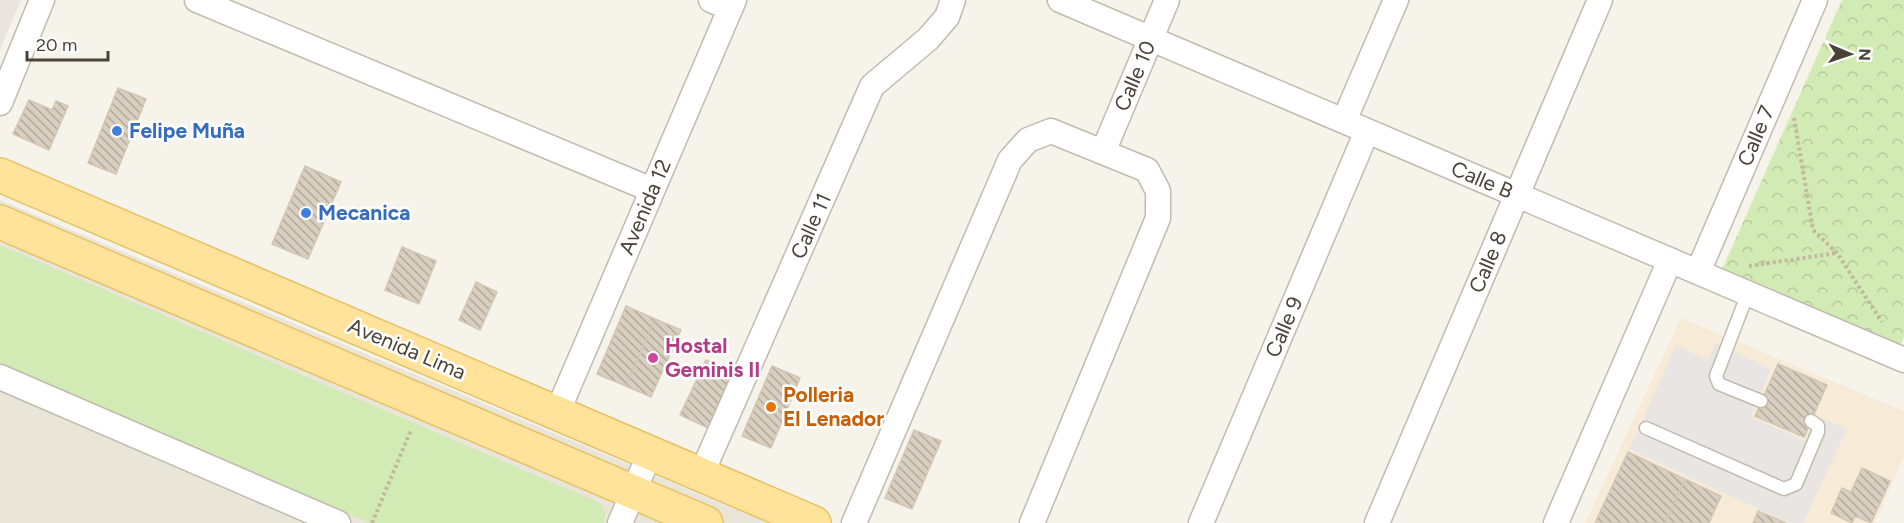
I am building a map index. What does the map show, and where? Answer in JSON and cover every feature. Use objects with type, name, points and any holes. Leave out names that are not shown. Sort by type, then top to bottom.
[{"type":"main road","name":"Avenida Lima","points":[[0,175],[814,523]]},
{"type":"main road","name":"Avenida Lima","points":[[0,222],[706,523]]},
{"type":"street","points":[[0,103],[42,0]]},
{"type":"street","points":[[197,0],[652,190]]},
{"type":"street","name":"Calle 11","points":[[701,475],[872,86],[928,39],[946,17],[953,0]]},
{"type":"street","name":"Calle B","points":[[1060,0],[1902,359]]},
{"type":"street","name":"Calle 10","points":[[1103,152],[1167,0]]},
{"type":"street","points":[[1344,121],[1396,0]]},
{"type":"street","name":"Calle 8","points":[[1377,523],[1600,0]]},
{"type":"street","name":"Calle 7","points":[[1698,272],[1815,0]]},
{"type":"street","name":"Avenida 12","points":[[557,413],[652,190],[725,3]]},
{"type":"street","points":[[854,523],[1010,160],[1028,140],[1051,131],[1147,170],[1158,191],[1158,218],[1032,523]]},
{"type":"street","name":"Calle 9","points":[[1201,523],[1368,131]]},
{"type":"street","points":[[1556,523],[1670,260]]},
{"type":"street","points":[[0,377],[338,523]]},
{"type":"street","points":[[620,523],[650,453]]},
{"type":"lane","points":[[1748,293],[1716,376],[1719,384],[1761,400]]},
{"type":"lane","points":[[1646,428],[1784,489],[1796,484],[1818,432],[1818,426],[1811,421]]},
{"type":"path","points":[[1782,76],[1793,117],[1813,230],[1838,253],[1894,341],[1902,359]]},
{"type":"path","points":[[1789,128],[1793,117]]},
{"type":"path","points":[[1698,272],[1838,253]]},
{"type":"path","points":[[372,523],[412,428]]},
{"type":"shaded area","points":[[0,0],[21,0],[0,50]]},
{"type":"shaded area","points":[[0,200],[768,523],[0,523]]},
{"type":"shaded area","points":[[1681,318],[1904,411],[1904,456],[1875,523],[1585,523]]},
{"type":"shaded area","points":[[1716,343],[1771,369],[1751,417],[1805,441],[1817,416],[1847,429],[1803,523],[1789,523],[1629,449],[1676,346],[1708,360]]},
{"type":"green space","points":[[1842,0],[1904,0],[1904,337],[1897,354],[1720,274]]},
{"type":"green space","points":[[0,245],[600,503],[605,512],[604,523],[370,523],[0,365]]},
{"type":"building","name":"Felipe Muña","points":[[118,88],[146,99],[116,174],[88,163]]},
{"type":"building","points":[[29,100],[52,110],[56,101],[68,106],[49,150],[13,134]]},
{"type":"building","name":"Mecanica","points":[[305,166],[341,182],[308,259],[272,244]]},
{"type":"building","points":[[402,247],[436,261],[419,304],[385,290]]},
{"type":"building","points":[[476,282],[497,292],[480,330],[459,320]]},
{"type":"building","points":[[626,306],[655,319],[626,386],[597,374]]},
{"type":"building","name":"Hostal Geminis II","points":[[655,319],[681,330],[651,397],[626,386]]},
{"type":"building","points":[[706,360],[733,373],[708,428],[680,415]]},
{"type":"building","points":[[1778,364],[1827,385],[1804,437],[1755,416]]},
{"type":"building","name":"Polleria El Lenador","points":[[772,366],[800,378],[771,448],[742,436]]},
{"type":"building","points":[[914,430],[941,441],[912,509],[885,498]]},
{"type":"building","points":[[1628,452],[1685,479],[1665,523],[1595,523]]},
{"type":"building","points":[[1862,468],[1890,481],[1871,523],[1855,516],[1852,523],[1831,513],[1842,488],[1851,492]]},
{"type":"building","points":[[1685,479],[1721,496],[1709,523],[1665,523]]},
{"type":"building","points":[[1758,511],[1786,523],[1753,523]]},
{"type":"place","name":"Felipe Muña","points":[[117,131]]},
{"type":"place","name":"Mecanica","points":[[306,213]]},
{"type":"place","name":"Hostal Geminis II","points":[[653,358]]},
{"type":"place","name":"Polleria El Lenador","points":[[771,407]]}]
